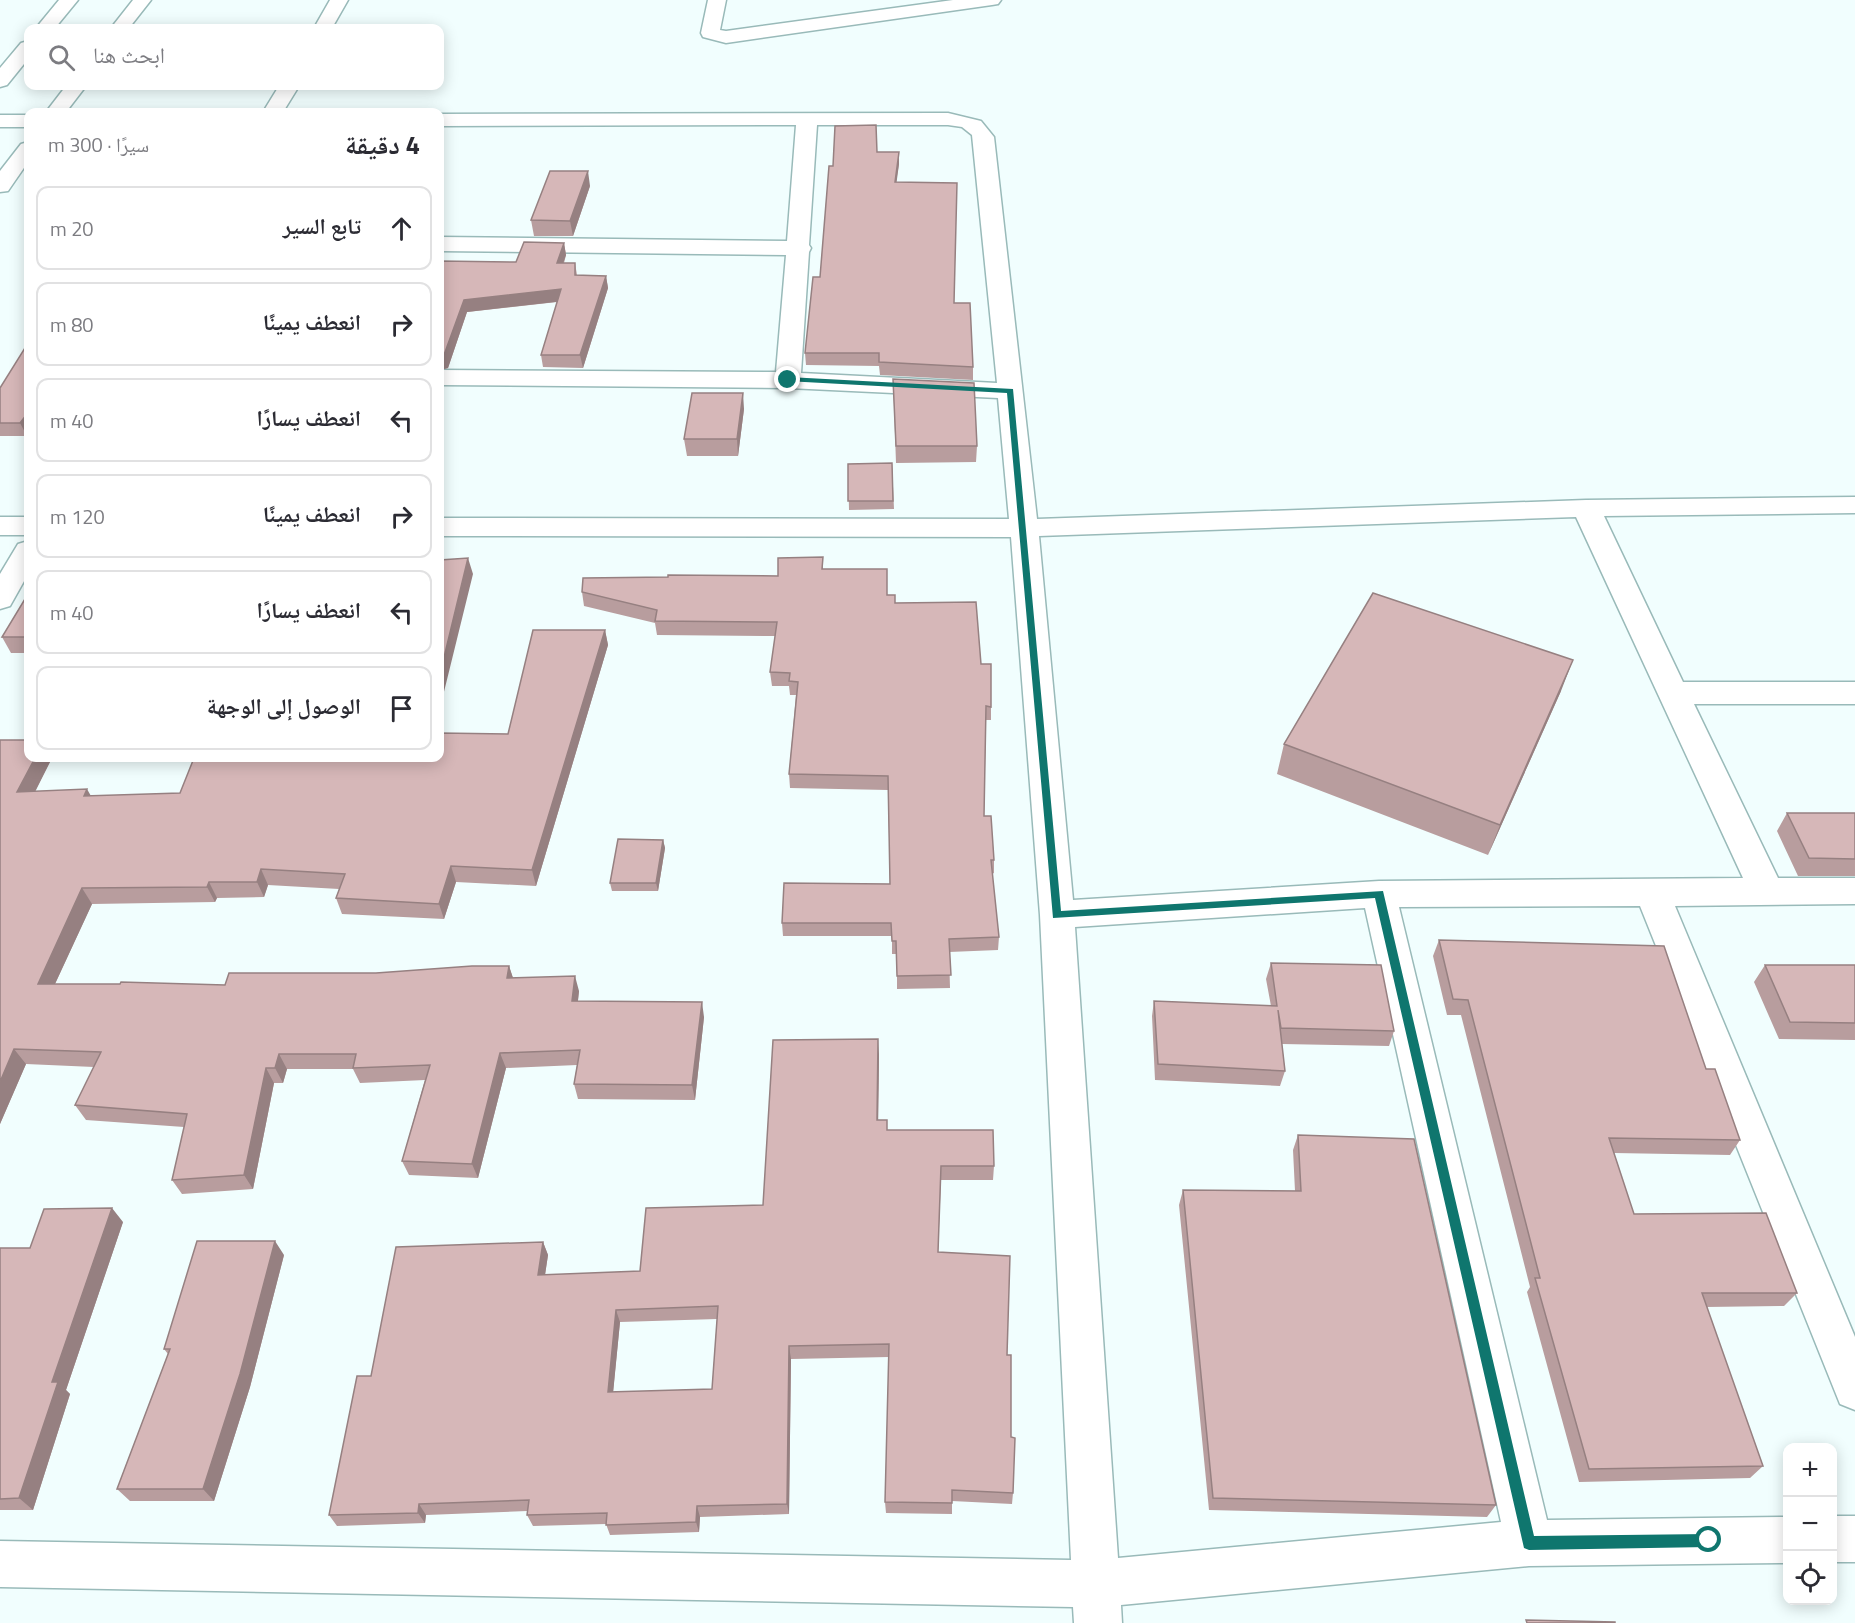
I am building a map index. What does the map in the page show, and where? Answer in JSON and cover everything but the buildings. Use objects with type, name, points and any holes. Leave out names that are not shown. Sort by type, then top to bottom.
[{"type":"street","points":[[48,24],[69,0]]},
{"type":"street","points":[[123,24],[142,0]]},
{"type":"street","points":[[325,24],[339,0]]},
{"type":"street","points":[[717,0],[710,33],[719,37],[888,8],[992,0]]},
{"type":"street","points":[[0,81],[24,52]]},
{"type":"street","points":[[59,108],[73,90]]},
{"type":"street","points":[[275,108],[287,90]]},
{"type":"street","points":[[444,125],[948,118],[966,121],[980,128],[984,137],[1024,528],[1057,915],[1097,1604]]},
{"type":"street","points":[[788,380],[800,248],[807,119]]},
{"type":"street","points":[[0,121],[24,120]]},
{"type":"street","points":[[0,186],[24,153]]},
{"type":"street","points":[[444,244],[800,248]]},
{"type":"street","points":[[444,378],[788,380],[1010,391]]},
{"type":"street","points":[[444,526],[1024,528],[1586,508],[1855,505]]},
{"type":"street","points":[[1586,508],[1767,892]]},
{"type":"street","points":[[0,526],[24,526]]},
{"type":"street","points":[[0,598],[24,557]]},
{"type":"street","points":[[1673,693],[1855,693]]},
{"type":"street","points":[[1057,915],[1379,894],[1855,891]]},
{"type":"street","points":[[1652,892],[1855,1389]]},
{"type":"street","points":[[1379,894],[1529,1543]]},
{"type":"street","points":[[1837,1539],[1855,1539]]},
{"type":"street","points":[[0,1564],[1097,1604],[1529,1543],[1783,1540]]},
{"type":"route","points":[[788,380],[1010,391],[1057,915],[1379,894],[1529,1543],[1709,1540]]}]
